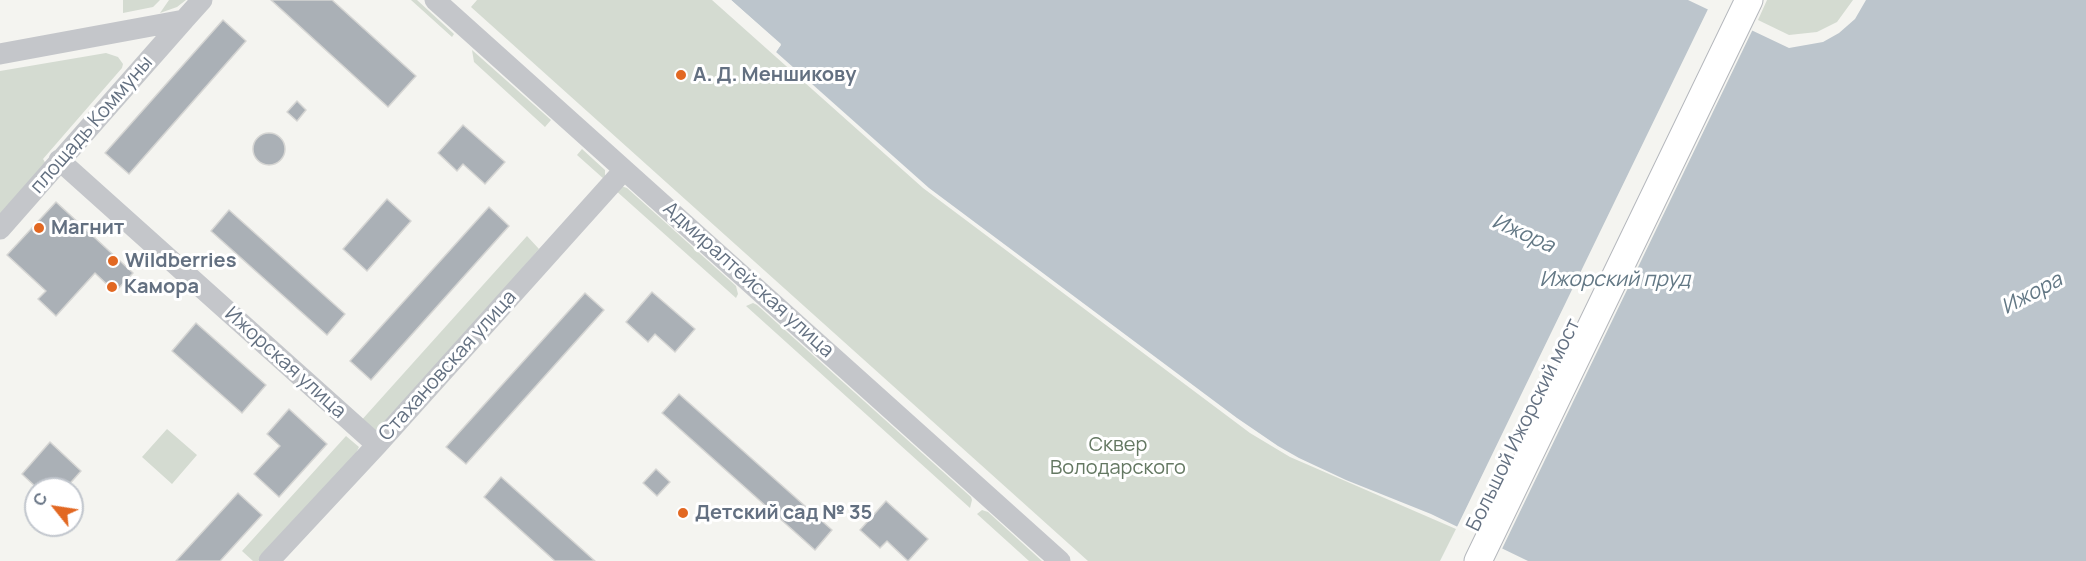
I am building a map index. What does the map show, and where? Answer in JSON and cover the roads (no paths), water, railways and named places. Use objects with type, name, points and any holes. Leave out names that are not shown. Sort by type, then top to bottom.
[{"type":"main road","name":"Большой Ижорский мост","points":[[1466,559],[1737,5]]},
{"type":"street","name":"площадь Коммуны","points":[[0,230],[59,160],[202,0]]},
{"type":"street","name":"Адмиралтейская улица","points":[[435,0],[1060,561]]},
{"type":"street","name":"площадь Коммуны","points":[[0,54],[184,20]]},
{"type":"street","name":"Ижорская улица","points":[[59,160],[377,445]]},
{"type":"street","name":"Стахановская улица","points":[[269,561],[377,445],[624,170]]},
{"type":"water","name":"Ижорский пруд","points":[[731,0],[1688,0],[1789,48],[1823,42],[1839,33],[1855,19],[1866,0],[2086,0],[2086,561],[1528,561],[1431,514],[1346,480],[1299,458],[1237,418],[929,188],[776,52],[781,44]]},
{"type":"place","name":"А. Д. Меншикову","points":[[681,75]]},
{"type":"place","name":"Магнит","points":[[39,228]]},
{"type":"place","name":"Wildberries","points":[[113,261]]},
{"type":"place","name":"Камора","points":[[112,287]]},
{"type":"place","name":"Детский сад № 35","points":[[683,513]]},
{"type":"water label","name":"Ижора","points":[[1523,234]]},
{"type":"water label","name":"Ижора","points":[[2032,294]]},
{"type":"park label","name":"Сквер Володарского","points":[[1118,456]]}]
